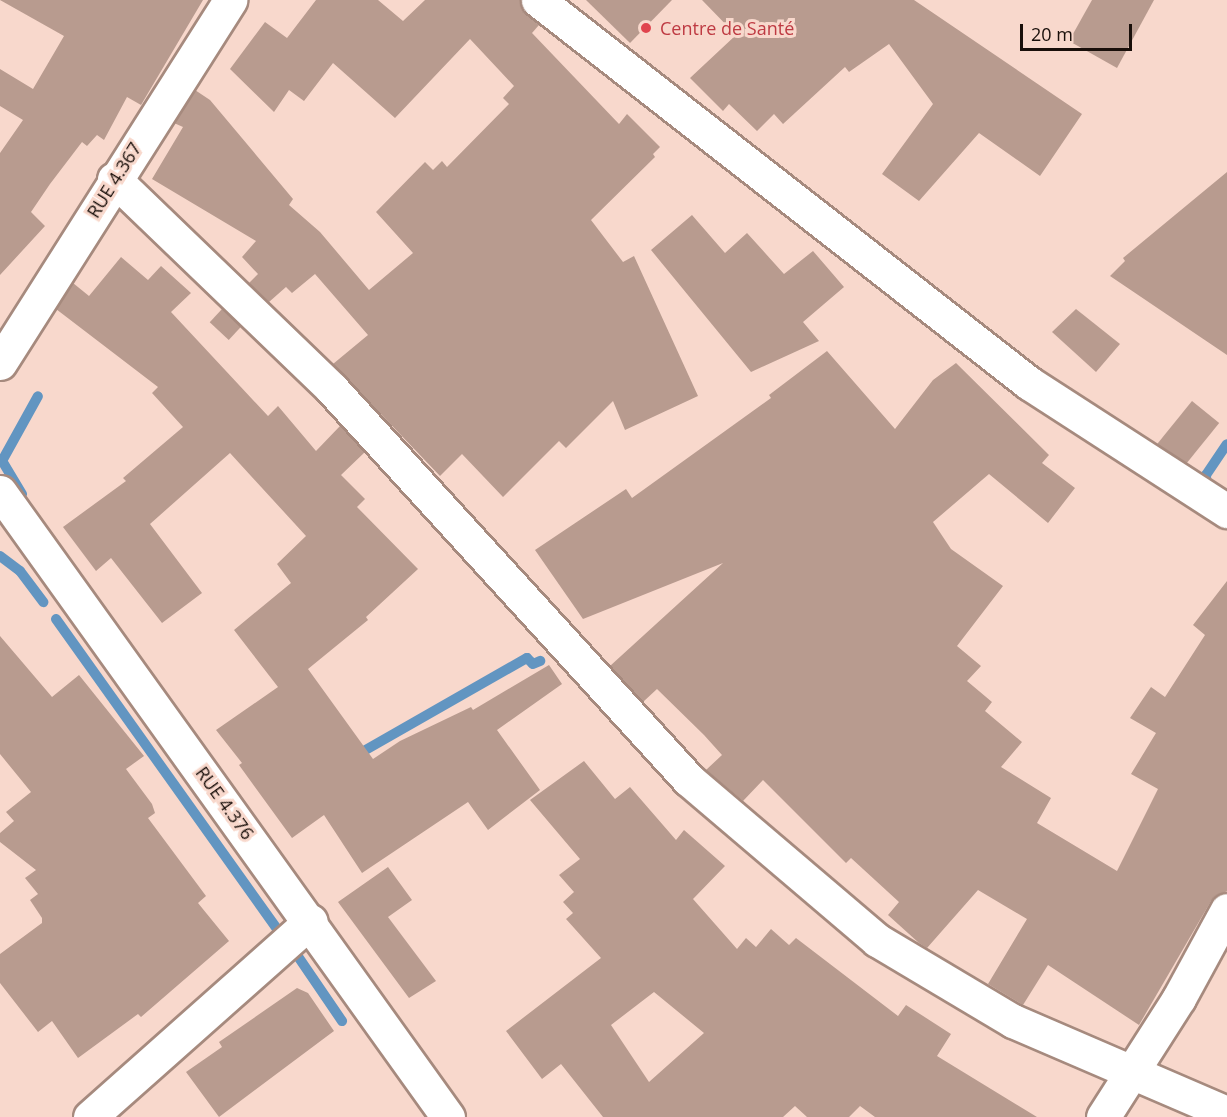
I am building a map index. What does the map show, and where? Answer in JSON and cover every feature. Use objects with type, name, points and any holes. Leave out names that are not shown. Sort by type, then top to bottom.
[{"type":"street","name":"RUE 4.367","points":[[3,352],[230,0]]},
{"type":"street","points":[[538,0],[1029,383],[1227,511]]},
{"type":"street","points":[[114,179],[332,389],[688,780],[877,939],[1013,1021],[1227,1113]]},
{"type":"street","name":"RUE 4.376","points":[[0,492],[310,921],[448,1117]]},
{"type":"street","points":[[1103,1117],[1179,998],[1227,910]]},
{"type":"street","points":[[90,1117],[310,921]]},
{"type":"building","points":[[0,0],[203,0],[141,105],[127,97],[104,140],[97,135],[87,146],[82,142],[50,184],[31,212],[45,226],[0,275],[0,153],[23,120],[0,106],[0,69],[33,89],[64,36]]},
{"type":"building","points":[[316,0],[378,0],[403,21],[425,0],[520,0],[526,14],[539,25],[532,33],[619,124],[627,114],[660,147],[653,154],[655,157],[591,220],[623,262],[634,256],[698,396],[625,430],[613,401],[566,448],[559,441],[503,497],[462,454],[440,476],[333,364],[368,335],[315,274],[292,293],[286,287],[269,302],[249,283],[258,274],[242,257],[256,241],[152,179],[183,127],[174,123],[195,90],[210,100],[293,199],[289,205],[320,232],[369,290],[413,253],[376,212],[425,162],[433,170],[442,161],[447,167],[509,104],[503,98],[514,86],[470,39],[395,118],[333,63],[304,101],[289,90],[274,112],[230,69],[265,22],[287,38]]},
{"type":"building","points":[[586,0],[672,0],[630,43]]},
{"type":"building","points":[[702,0],[914,0],[1082,114],[1040,176],[979,133],[919,201],[882,174],[933,104],[889,44],[849,72],[845,67],[783,124],[774,114],[757,131],[729,104],[723,111],[690,78],[736,35]]},
{"type":"building","points":[[1092,0],[1154,0],[1117,68],[1069,41]]},
{"type":"building","points":[[1227,172],[1227,355],[1110,276],[1125,261],[1123,258]]},
{"type":"building","points":[[692,215],[725,253],[747,233],[784,274],[813,251],[844,287],[803,322],[819,341],[751,372],[651,250]]},
{"type":"building","points":[[121,257],[148,280],[161,266],[191,293],[171,312],[268,416],[278,406],[316,451],[340,426],[365,452],[341,475],[365,499],[357,507],[418,569],[366,617],[368,620],[308,669],[373,759],[400,741],[471,707],[473,710],[549,665],[562,684],[497,730],[540,790],[488,830],[468,802],[362,873],[324,815],[292,838],[239,765],[242,763],[216,730],[278,687],[234,630],[291,583],[277,564],[306,536],[230,453],[150,524],[202,593],[162,623],[111,558],[96,571],[63,527],[126,481],[123,478],[183,427],[152,393],[158,387],[56,309],[73,283],[89,296]]},
{"type":"building","points":[[222,309],[241,327],[229,340],[210,322]]},
{"type":"building","points":[[1076,309],[1120,344],[1096,372],[1052,332]]},
{"type":"building","points":[[827,351],[895,429],[933,380],[956,363],[1049,455],[1042,463],[1075,488],[1048,523],[989,474],[933,522],[951,549],[1003,586],[957,646],[981,666],[967,681],[992,702],[985,711],[1022,742],[1001,767],[1051,798],[1037,823],[1117,871],[1158,789],[1131,774],[1156,733],[1130,718],[1151,687],[1165,697],[1205,635],[1193,625],[1227,581],[1227,891],[1211,901],[1139,1025],[1048,965],[1023,1005],[988,984],[1027,919],[978,890],[927,948],[919,943],[888,915],[899,902],[851,858],[846,863],[763,780],[743,801],[706,770],[722,755],[704,735],[657,689],[643,702],[610,666],[723,563],[583,619],[535,550],[626,489],[632,498],[771,398],[769,395]]},
{"type":"building","points":[[1192,401],[1219,423],[1185,466],[1157,444]]},
{"type":"building","points":[[0,636],[52,697],[79,675],[144,756],[126,769],[152,804],[155,813],[148,818],[206,896],[198,903],[229,941],[141,1017],[138,1014],[78,1058],[52,1021],[38,1032],[0,983],[0,954],[42,923],[42,918],[30,900],[38,894],[25,878],[36,870],[0,842],[0,833],[14,821],[6,812],[31,792],[0,754]]},
{"type":"building","points":[[584,761],[615,799],[630,787],[676,840],[684,830],[725,866],[693,899],[737,949],[746,938],[756,947],[771,929],[789,945],[796,938],[898,1016],[906,1005],[951,1034],[937,1056],[1037,1117],[875,1117],[860,1106],[849,1117],[807,1117],[795,1106],[783,1117],[603,1117],[561,1064],[542,1079],[506,1031],[601,958],[566,919],[573,913],[563,902],[574,892],[559,875],[580,859],[530,800]],"holes":[[[654,992],[704,1033],[649,1082],[611,1025]]]},
{"type":"building","points":[[388,867],[412,900],[388,917],[436,981],[409,998],[338,902]]},
{"type":"building","points":[[297,988],[308,993],[334,1031],[219,1117],[186,1072],[222,1047],[219,1042]]},
{"type":"waterway","points":[[22,494],[2,461],[38,396]]},
{"type":"waterway","points":[[1207,490],[1206,475],[1227,444]]},
{"type":"waterway","points":[[0,556],[20,571],[43,602]]},
{"type":"waterway","points":[[56,619],[278,930]]},
{"type":"waterway","points":[[355,756],[527,658],[533,664],[540,661]]},
{"type":"waterway","points":[[297,955],[342,1021]]},
{"type":"place","name":"Centre de Santé","points":[[646,28]]}]
